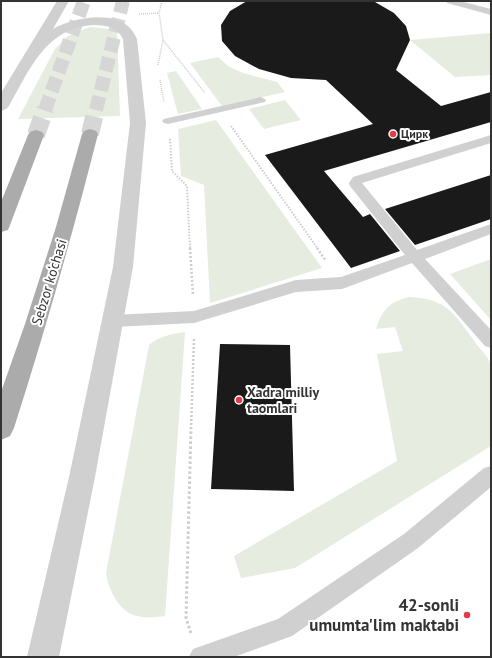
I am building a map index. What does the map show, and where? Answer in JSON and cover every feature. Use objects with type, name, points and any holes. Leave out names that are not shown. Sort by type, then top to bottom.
[{"type":"main road","name":"Sebzor ko‘chasi","points":[[1,428],[36,324],[66,227],[90,134]]},
{"type":"main road","points":[[1,225],[36,135]]},
{"type":"street","points":[[1,106],[36,50],[63,1]]},
{"type":"street","points":[[36,50],[45,40],[62,29],[88,22],[107,22],[120,26],[127,32],[130,39],[138,123],[123,266],[80,485],[44,657]]},
{"type":"lane","points":[[450,1],[491,12]]},
{"type":"lane","points":[[168,121],[261,100]]},
{"type":"lane","points":[[491,139],[366,176],[354,183],[414,256],[491,341]]},
{"type":"lane","points":[[113,321],[194,316],[296,286],[342,283],[491,229]]},
{"type":"lane","points":[[201,657],[284,628],[411,541],[491,475]]},
{"type":"path","points":[[157,68],[163,40],[159,13],[162,1]]},
{"type":"path","points":[[163,40],[179,62],[220,110],[342,283]]},
{"type":"path","points":[[159,75],[168,121],[172,172],[187,186],[194,316],[186,618],[193,637]]},
{"type":"shaded area","points":[[90,27],[117,30],[120,116],[18,119],[55,49],[68,36]]},
{"type":"shaded area","points":[[491,33],[491,75],[455,77],[410,40]]},
{"type":"shaded area","points":[[218,57],[228,66],[243,73],[277,82],[285,92],[222,106],[190,63]]},
{"type":"shaded area","points":[[176,71],[202,109],[178,114],[167,73]]},
{"type":"shaded area","points":[[285,100],[301,120],[264,129],[249,109]]},
{"type":"shaded area","points":[[216,120],[322,268],[210,303],[204,185],[181,176],[178,129]]},
{"type":"shaded area","points":[[491,259],[491,320],[450,274]]},
{"type":"shaded area","points":[[409,297],[423,298],[443,305],[464,326],[486,355],[491,366],[491,446],[295,568],[241,578],[234,556],[397,461],[377,354],[403,351],[395,327],[376,329],[384,312],[391,304]]},
{"type":"shaded area","points":[[185,332],[165,616],[135,616],[122,608],[117,602],[110,588],[106,573],[149,345],[161,337]]},
{"type":"building","name":"Цирк","points":[[247,1],[375,2],[394,13],[406,26],[410,40],[396,70],[441,106],[491,92],[491,122],[324,171],[363,217],[370,214],[400,251],[351,268],[265,155],[373,124],[326,80],[291,78],[259,69],[235,56],[222,41],[221,25],[230,11]]},
{"type":"building","points":[[491,175],[491,219],[415,245],[385,209]]},
{"type":"building","points":[[220,344],[290,345],[294,491],[211,489]]},
{"type":"tunnel","points":[[45,110],[84,1]]},
{"type":"tunnel","points":[[96,110],[123,1]]},
{"type":"tunnel","points":[[36,135],[45,109]]},
{"type":"tunnel","points":[[90,134],[96,109]]},
{"type":"place","name":"Цирк","points":[[393,134]]},
{"type":"place","name":"Xadra milliy taomlari","points":[[239,400]]},
{"type":"place","name":"42-sonli umumta'lim maktabi","points":[[467,615]]}]
